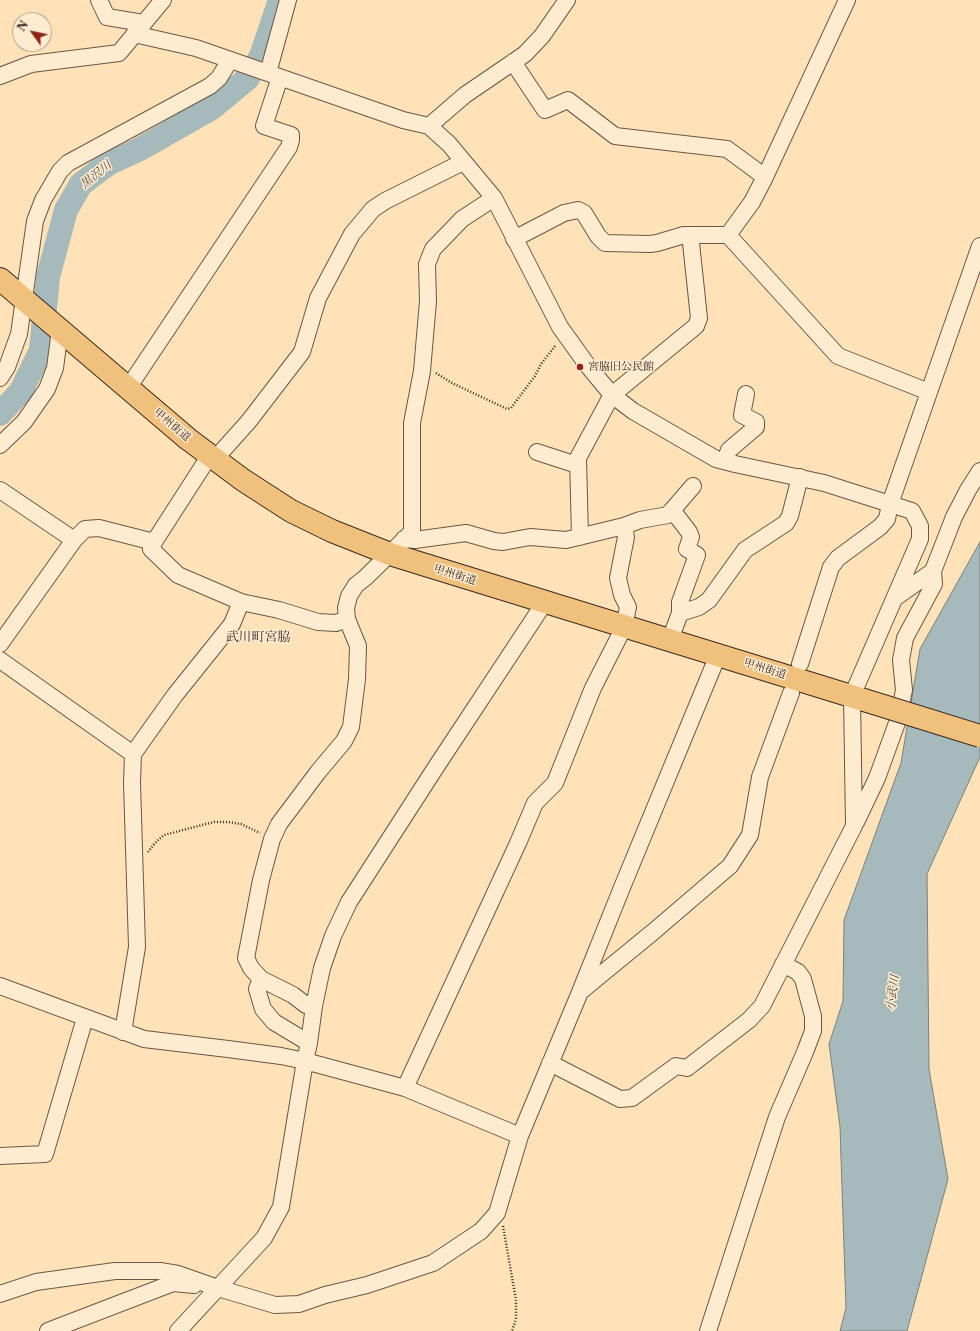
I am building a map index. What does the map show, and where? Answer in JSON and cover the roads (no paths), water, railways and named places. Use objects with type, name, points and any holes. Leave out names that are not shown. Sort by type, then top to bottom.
[{"type":"highway","name":"甲州街道","points":[[0,279],[188,439],[243,480],[291,511],[332,531],[397,546],[545,602],[980,736]]},
{"type":"street","points":[[99,0],[108,17],[139,29],[403,120],[429,126],[449,144],[494,198],[514,239],[568,338],[588,366],[612,395],[633,411],[716,459],[800,476],[912,511],[920,526],[920,539],[895,598],[858,698],[854,826]]},
{"type":"street","points":[[0,76],[31,64],[119,53],[163,0]]},
{"type":"street","points":[[128,388],[289,147],[292,140],[291,135],[287,133],[264,126],[269,73],[288,0]]},
{"type":"street","points":[[429,126],[465,95],[525,54],[533,46],[567,0]]},
{"type":"street","points":[[728,235],[752,202],[765,177],[847,0]]},
{"type":"street","points":[[0,378],[7,367],[19,334],[35,221],[43,200],[60,171],[73,160],[210,86],[219,78],[232,61]]},
{"type":"street","points":[[512,62],[545,110],[568,100],[615,136],[727,149],[765,177]]},
{"type":"street","points":[[347,619],[336,623],[318,622],[279,610],[242,602],[178,575],[151,549],[154,542],[212,457],[249,420],[302,352],[318,298],[356,228],[373,209],[463,162]]},
{"type":"street","points":[[314,1006],[306,1006],[293,995],[262,978],[251,968],[246,958],[261,880],[272,839],[279,824],[318,772],[344,742],[351,727],[357,679],[358,646],[347,619],[346,608],[349,596],[356,585],[412,532],[412,423],[422,368],[428,301],[427,264],[433,249],[462,219],[494,198]]},
{"type":"street","points":[[514,239],[564,213],[578,210],[584,213],[598,236],[605,243],[650,244],[684,235],[728,235],[838,356],[929,392]]},
{"type":"street","points":[[580,537],[578,464],[581,452],[612,395],[696,326],[698,318],[691,243],[694,235]]},
{"type":"street","points":[[800,664],[831,567],[838,558],[880,527],[886,519],[980,246]]},
{"type":"street","points":[[0,445],[24,422],[47,389],[55,368],[60,330]]},
{"type":"street","points":[[725,461],[729,450],[756,427],[756,422],[742,415],[746,394]]},
{"type":"street","points":[[537,452],[578,464]]},
{"type":"street","points":[[550,1064],[620,1099],[632,1098],[676,1066],[687,1068],[749,1020],[762,1006],[877,778],[898,720],[904,690],[902,660],[905,638],[934,584],[933,571],[954,517],[980,471]]},
{"type":"street","points":[[680,613],[699,607],[709,600],[745,550],[786,523],[790,516],[800,476]]},
{"type":"street","points":[[397,546],[415,540],[466,533],[503,542],[530,537],[566,540],[624,526],[640,520],[668,515],[693,486]]},
{"type":"street","points":[[0,490],[74,540]]},
{"type":"street","points":[[670,640],[680,613],[680,602],[697,554],[687,549],[691,537],[689,532],[671,511]]},
{"type":"street","points":[[405,1088],[535,803],[556,783],[593,688],[624,627],[628,607],[622,595],[618,578],[626,537],[624,526]]},
{"type":"street","points":[[0,644],[74,540],[84,529],[99,528],[154,542]]},
{"type":"street","points":[[895,598],[933,571]]},
{"type":"street","points":[[123,1032],[137,947],[132,783],[133,754],[176,695],[232,624],[242,602]]},
{"type":"street","points":[[178,1331],[264,1238],[281,1207],[314,1006],[322,968],[333,936],[349,902],[545,602]]},
{"type":"street","points":[[0,1294],[36,1282],[115,1271],[160,1270],[178,1274],[275,1305],[299,1304],[433,1263],[481,1231],[497,1213],[520,1136],[580,992],[622,885],[718,655]]},
{"type":"street","points":[[0,660],[133,754]]},
{"type":"street","points":[[580,992],[730,866],[750,836],[760,777],[791,693]]},
{"type":"street","points":[[708,1331],[777,1117],[813,1031],[812,1010],[803,979],[798,972],[783,964]]},
{"type":"street","points":[[262,978],[257,989],[263,1009],[274,1022],[309,1043]]},
{"type":"street","points":[[0,986],[144,1039],[281,1056],[405,1088],[520,1136]]},
{"type":"street","points":[[0,1156],[45,1154],[84,1018]]},
{"type":"street","points":[[48,1331],[173,1283],[218,1288]]},
{"type":"water","name":"小武川","points":[[980,542],[980,757],[927,874],[929,1069],[948,1179],[907,1331],[840,1331],[846,1308],[840,1127],[829,1044],[843,1001],[844,920],[901,763],[920,649]]},
{"type":"waterway","name":"黒沢川","points":[[0,414],[21,391],[41,350],[48,277],[66,210],[81,184],[108,164],[140,149],[212,108],[248,78],[261,56],[280,0]]},
{"type":"waterway","points":[[39,280],[48,277]]},
{"type":"place","name":"宮脇旧公民館","points":[[580,367]]},
{"type":"district","name":"武川町宮脇","points":[[258,637]]}]
